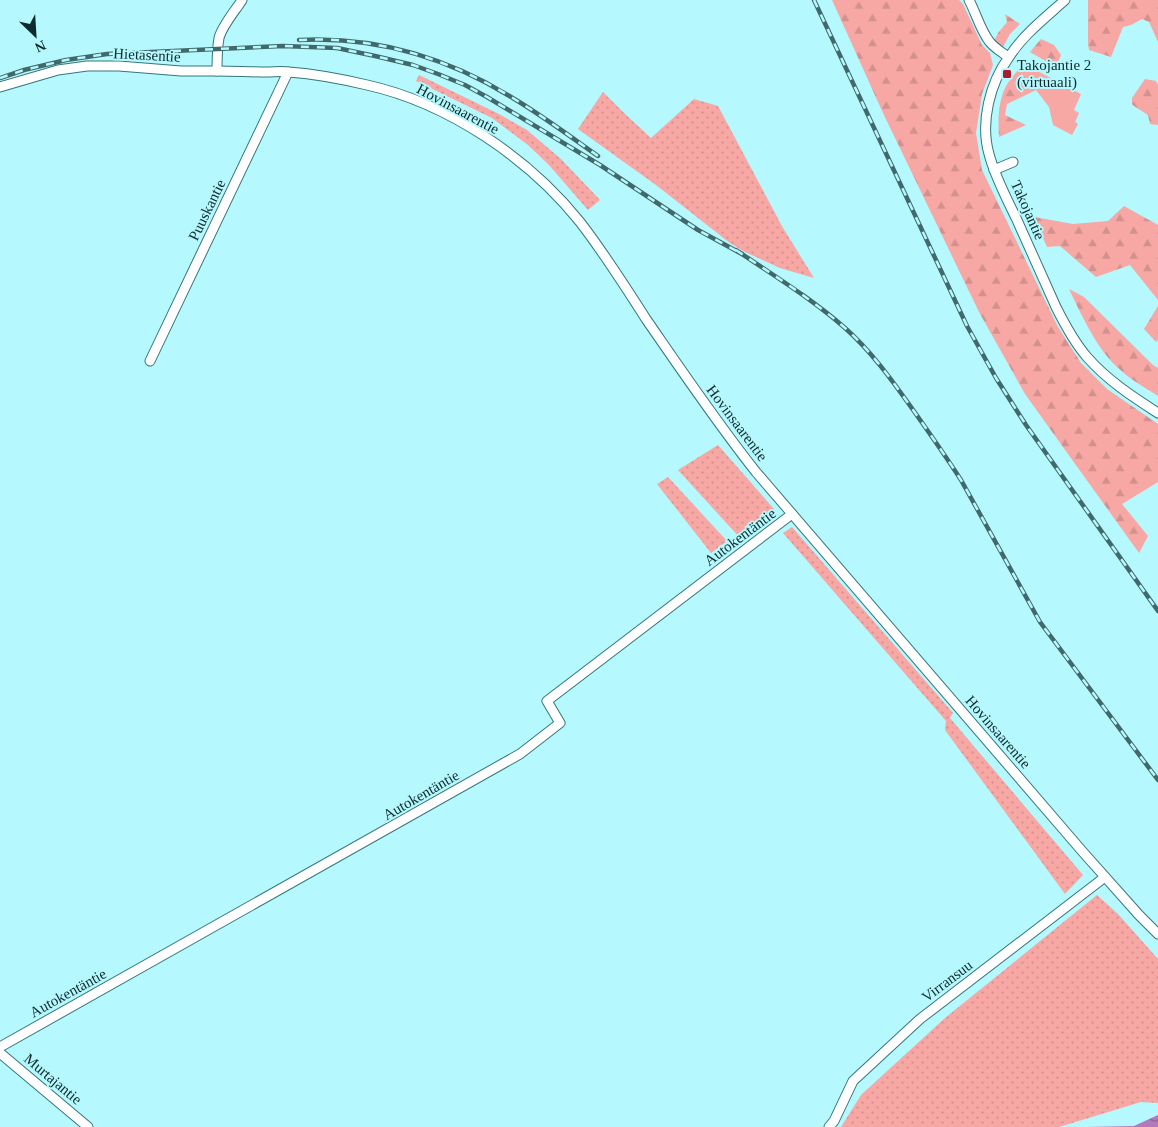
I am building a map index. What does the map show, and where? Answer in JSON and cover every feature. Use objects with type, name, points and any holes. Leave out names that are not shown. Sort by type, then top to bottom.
[{"type":"street","points":[[217,71],[222,31],[242,0]]},
{"type":"street","points":[[969,0],[989,41],[1008,57]]},
{"type":"street","name":"Takojantie","points":[[1065,0],[1028,34],[1008,57],[997,77],[988,110],[986,127],[988,152],[994,170],[1063,322],[1087,357],[1100,370],[1158,413]]},
{"type":"street","name":"Hietasentie","points":[[0,87],[58,70],[87,66],[217,71]]},
{"type":"street","name":"Hovinsaarentie","points":[[217,71],[288,72],[328,77],[406,96],[478,132],[534,175],[557,197],[584,228],[733,443],[1105,877],[1158,934]]},
{"type":"street","name":"Puuskantie","points":[[150,361],[288,72]]},
{"type":"street","points":[[994,170],[1013,162]]},
{"type":"street","name":"Autokentäntie","points":[[0,1047],[520,754],[560,723],[547,701],[792,514]]},
{"type":"street","name":"Virransuu","points":[[829,1127],[834,1121],[853,1081],[920,1019],[1105,877]]},
{"type":"street","name":"Murtajantie","points":[[0,1053],[88,1127]]},
{"type":"green space","points":[[832,0],[959,0],[963,4],[982,45],[990,53],[993,65],[982,94],[976,133],[982,170],[1058,327],[1081,363],[1107,389],[1158,424],[1158,482],[1122,504],[1148,536],[1139,553],[1025,394],[979,312],[883,113]]},
{"type":"green space","points":[[1088,0],[1158,0],[1158,42],[1149,22],[1142,19],[1123,27],[1111,57],[1089,50]]},
{"type":"green space","points":[[1005,14],[1020,24],[1010,34],[1003,47],[994,41],[1007,22]]},
{"type":"green space","points":[[1041,39],[1054,45],[1061,55],[1056,67],[1030,52]]},
{"type":"green space","points":[[1023,63],[1045,75],[1036,90],[1007,104],[1005,115],[1026,125],[999,137],[1001,98],[1006,86]]},
{"type":"green space","points":[[419,75],[499,114],[527,130],[561,159],[600,200],[588,210],[549,165],[528,145],[492,118],[416,81]]},
{"type":"green space","points":[[1045,75],[1081,94],[1074,110],[1079,113],[1075,122],[1078,124],[1072,135],[1053,125],[1049,107],[1036,90]]},
{"type":"green space","points":[[1145,79],[1156,81],[1158,85],[1158,125],[1150,124],[1148,115],[1132,104],[1132,98]]},
{"type":"green space","points":[[603,92],[651,138],[694,99],[718,106],[783,228],[814,278],[780,268],[730,243],[656,185],[578,129]]},
{"type":"green space","points":[[1124,206],[1158,225],[1158,300],[1130,265],[1096,277],[1060,246],[1047,247],[1034,217],[1073,224],[1108,221]]},
{"type":"green space","points":[[1069,289],[1084,297],[1158,368],[1158,396],[1136,382],[1109,358],[1090,330]]},
{"type":"green space","points":[[1158,306],[1158,340],[1156,342],[1144,329]]},
{"type":"green space","points":[[718,445],[774,509],[741,539],[678,470]]},
{"type":"green space","points":[[668,477],[727,541],[711,553],[657,484]]},
{"type":"green space","points":[[792,527],[953,713],[950,718],[1083,875],[1065,894],[945,730],[946,721],[783,533]]},
{"type":"green space","points":[[1097,895],[1118,914],[1158,959],[1158,1103],[1141,1102],[1059,1127],[841,1127],[861,1095],[945,1018]]},
{"type":"water","points":[[1158,1115],[1158,1127],[1086,1127],[1134,1126]]},
{"type":"railway","points":[[814,0],[967,326],[996,378],[1026,425],[1158,611]]},
{"type":"railway","points":[[299,40],[357,42],[385,46],[439,62],[491,85],[547,120],[598,156]]},
{"type":"railway","points":[[0,78],[66,60],[107,54],[283,46],[337,48],[413,65],[465,85],[487,97],[600,165],[698,230],[742,254]]},
{"type":"railway","points":[[736,250],[832,317],[863,346],[896,386],[961,480],[1040,622],[1158,780]]},
{"type":"place","name":"Takojantie 2 (virtuaali)","points":[[1007,74]]}]
